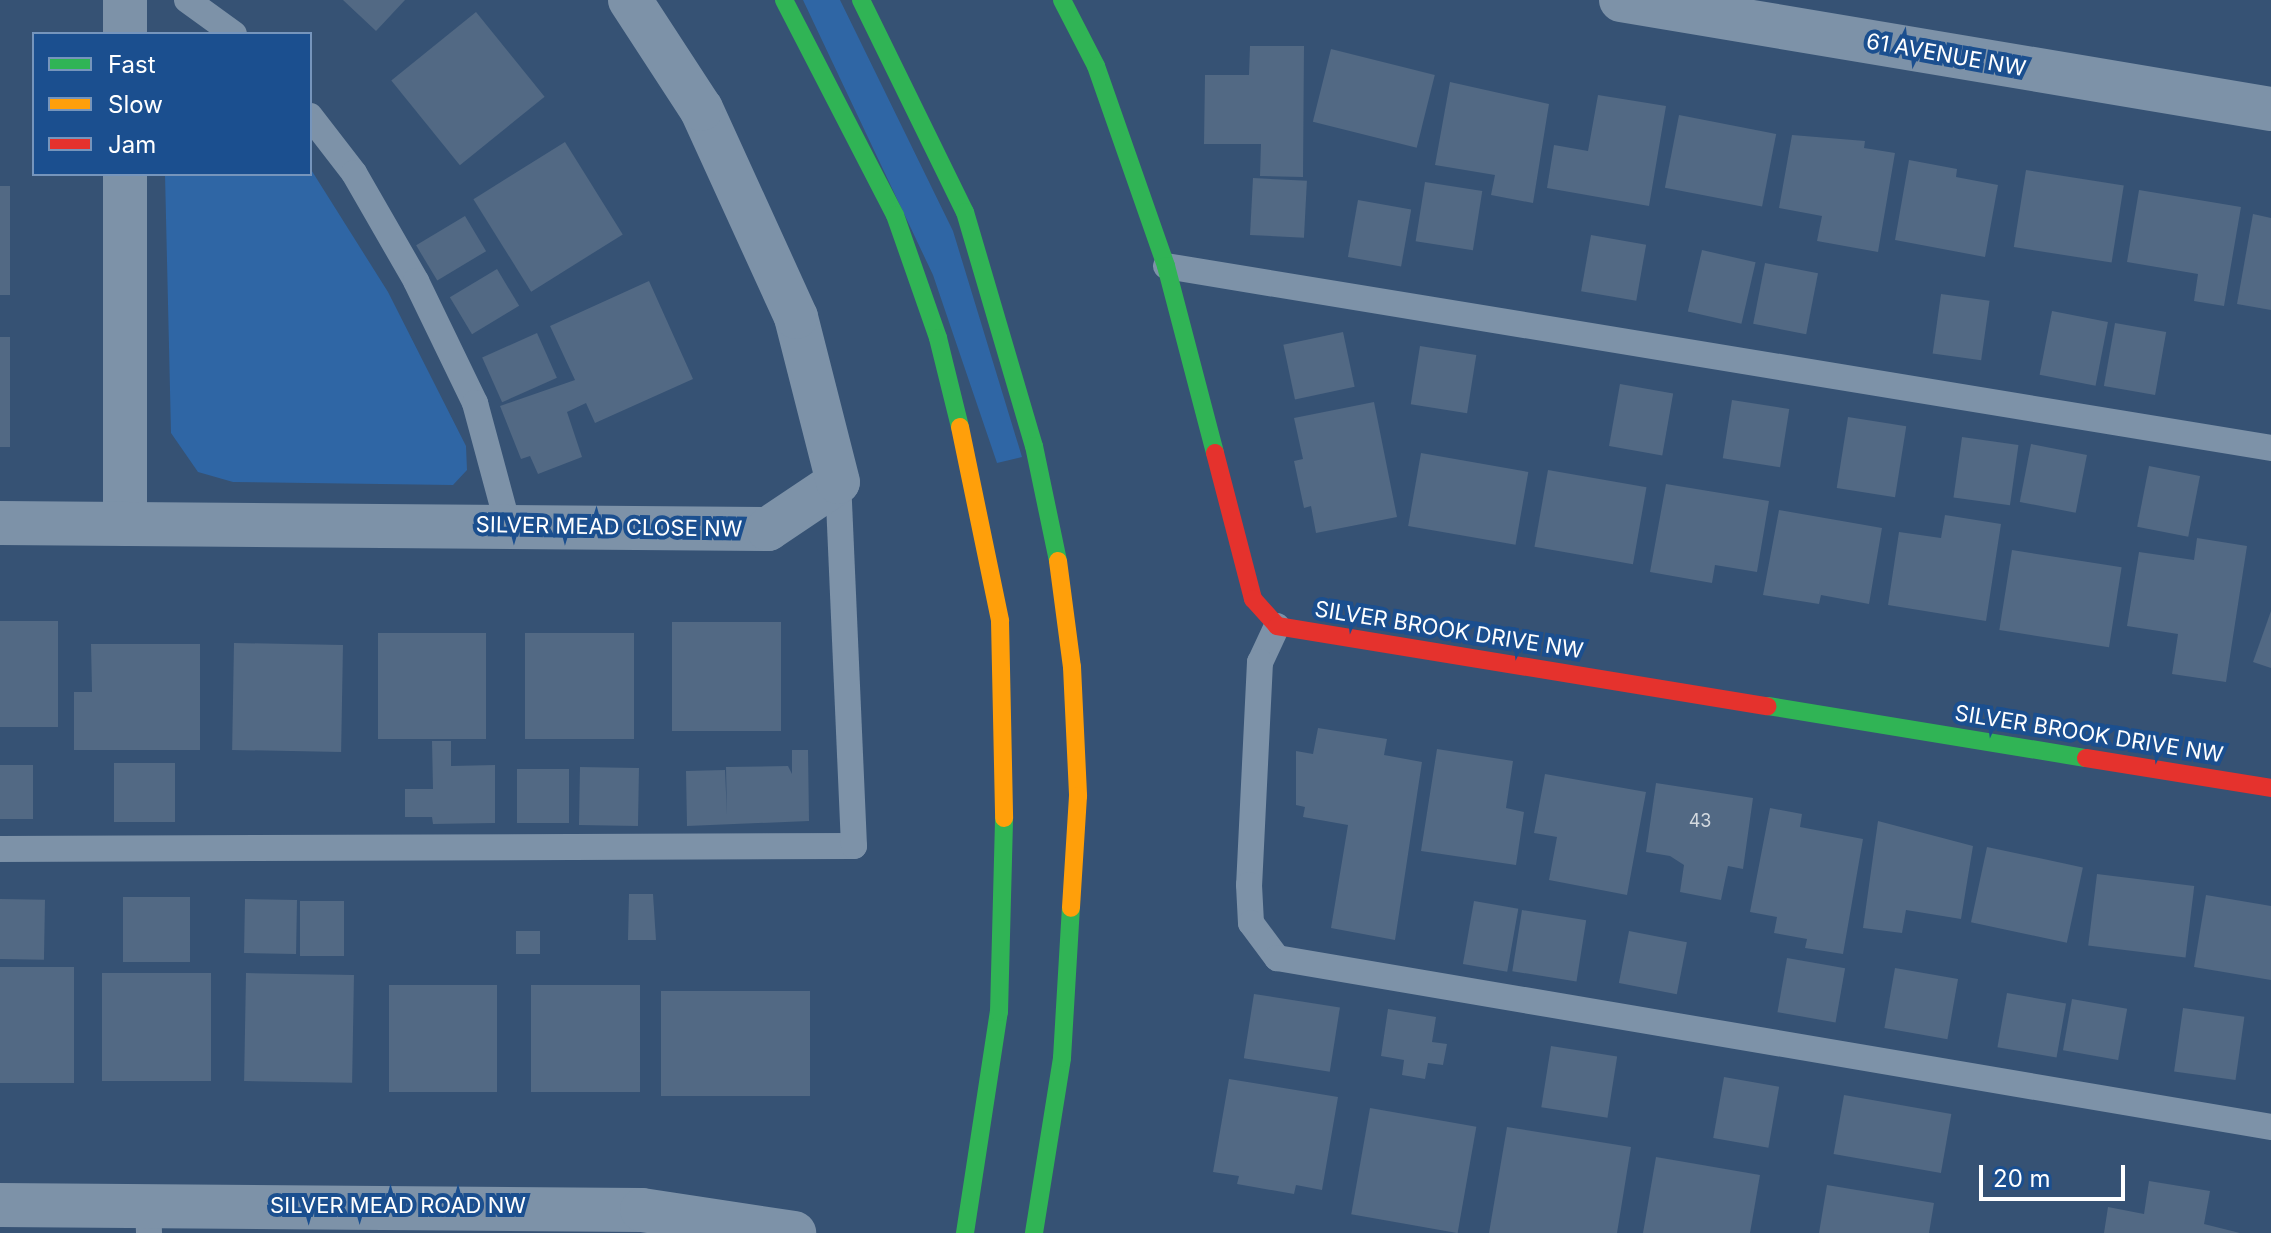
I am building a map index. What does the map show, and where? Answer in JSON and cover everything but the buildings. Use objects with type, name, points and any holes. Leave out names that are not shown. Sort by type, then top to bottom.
[{"type":"street","points":[[125,0],[125,32]]},
{"type":"street","points":[[630,0],[701,109],[796,317],[838,482]]},
{"type":"street","points":[[784,0],[827,73],[895,215],[938,338],[987,536],[1000,621],[1006,917],[999,1012],[965,1233]]},
{"type":"street","points":[[861,0],[965,212],[1034,446],[1061,577],[1078,796],[1062,1058],[1034,1233]]},
{"type":"street","points":[[1062,0],[1096,66],[1166,266],[1253,599],[1277,626]]},
{"type":"street","name":"61 AVENUE NW","points":[[1621,0],[2271,109]]},
{"type":"street","points":[[125,176],[125,524]]},
{"type":"street","name":"SILVER MEAD CLOSE NW","points":[[0,523],[768,529],[838,482]]},
{"type":"street","name":"SILVER BROOK DRIVE NW","points":[[1277,626],[2271,788]]},
{"type":"street","name":"SILVER MEAD ROAD NW","points":[[0,1205],[149,1219],[642,1210],[794,1233]]},
{"type":"lane","points":[[187,0],[231,32]]},
{"type":"lane","points":[[312,119],[354,173],[416,281],[475,403],[508,525]]},
{"type":"lane","points":[[1166,266],[2271,448]]},
{"type":"lane","points":[[0,849],[854,846],[838,482]]},
{"type":"lane","points":[[1277,626],[1260,662],[1249,885],[1251,923],[1277,958],[2271,1127]]},
{"type":"shaded area","points":[[803,0],[840,0],[953,231],[1022,457],[997,463],[933,275]]},
{"type":"shaded area","points":[[312,171],[388,292],[466,446],[467,470],[453,485],[233,482],[198,472],[171,433],[165,176],[312,176]]},
{"type":"traffic: fast","points":[[784,0],[895,215],[938,338],[960,427]]},
{"type":"traffic: fast","points":[[861,0],[965,212],[1034,446],[1058,561]]},
{"type":"traffic: fast","points":[[1062,0],[1096,66],[1166,266],[1215,453]]},
{"type":"traffic: fast","points":[[1768,706],[2086,758]]},
{"type":"traffic: fast","points":[[965,1233],[999,1012],[1004,818]]},
{"type":"traffic: fast","points":[[1034,1233],[1062,1058],[1071,908]]},
{"type":"traffic: slow","points":[[960,427],[1000,621],[1004,818]]},
{"type":"traffic: slow","points":[[1058,561],[1072,667],[1078,796],[1071,908]]},
{"type":"traffic: jam","points":[[1215,453],[1253,599],[1277,626],[1768,706]]},
{"type":"traffic: jam","points":[[2086,758],[2271,788]]}]
